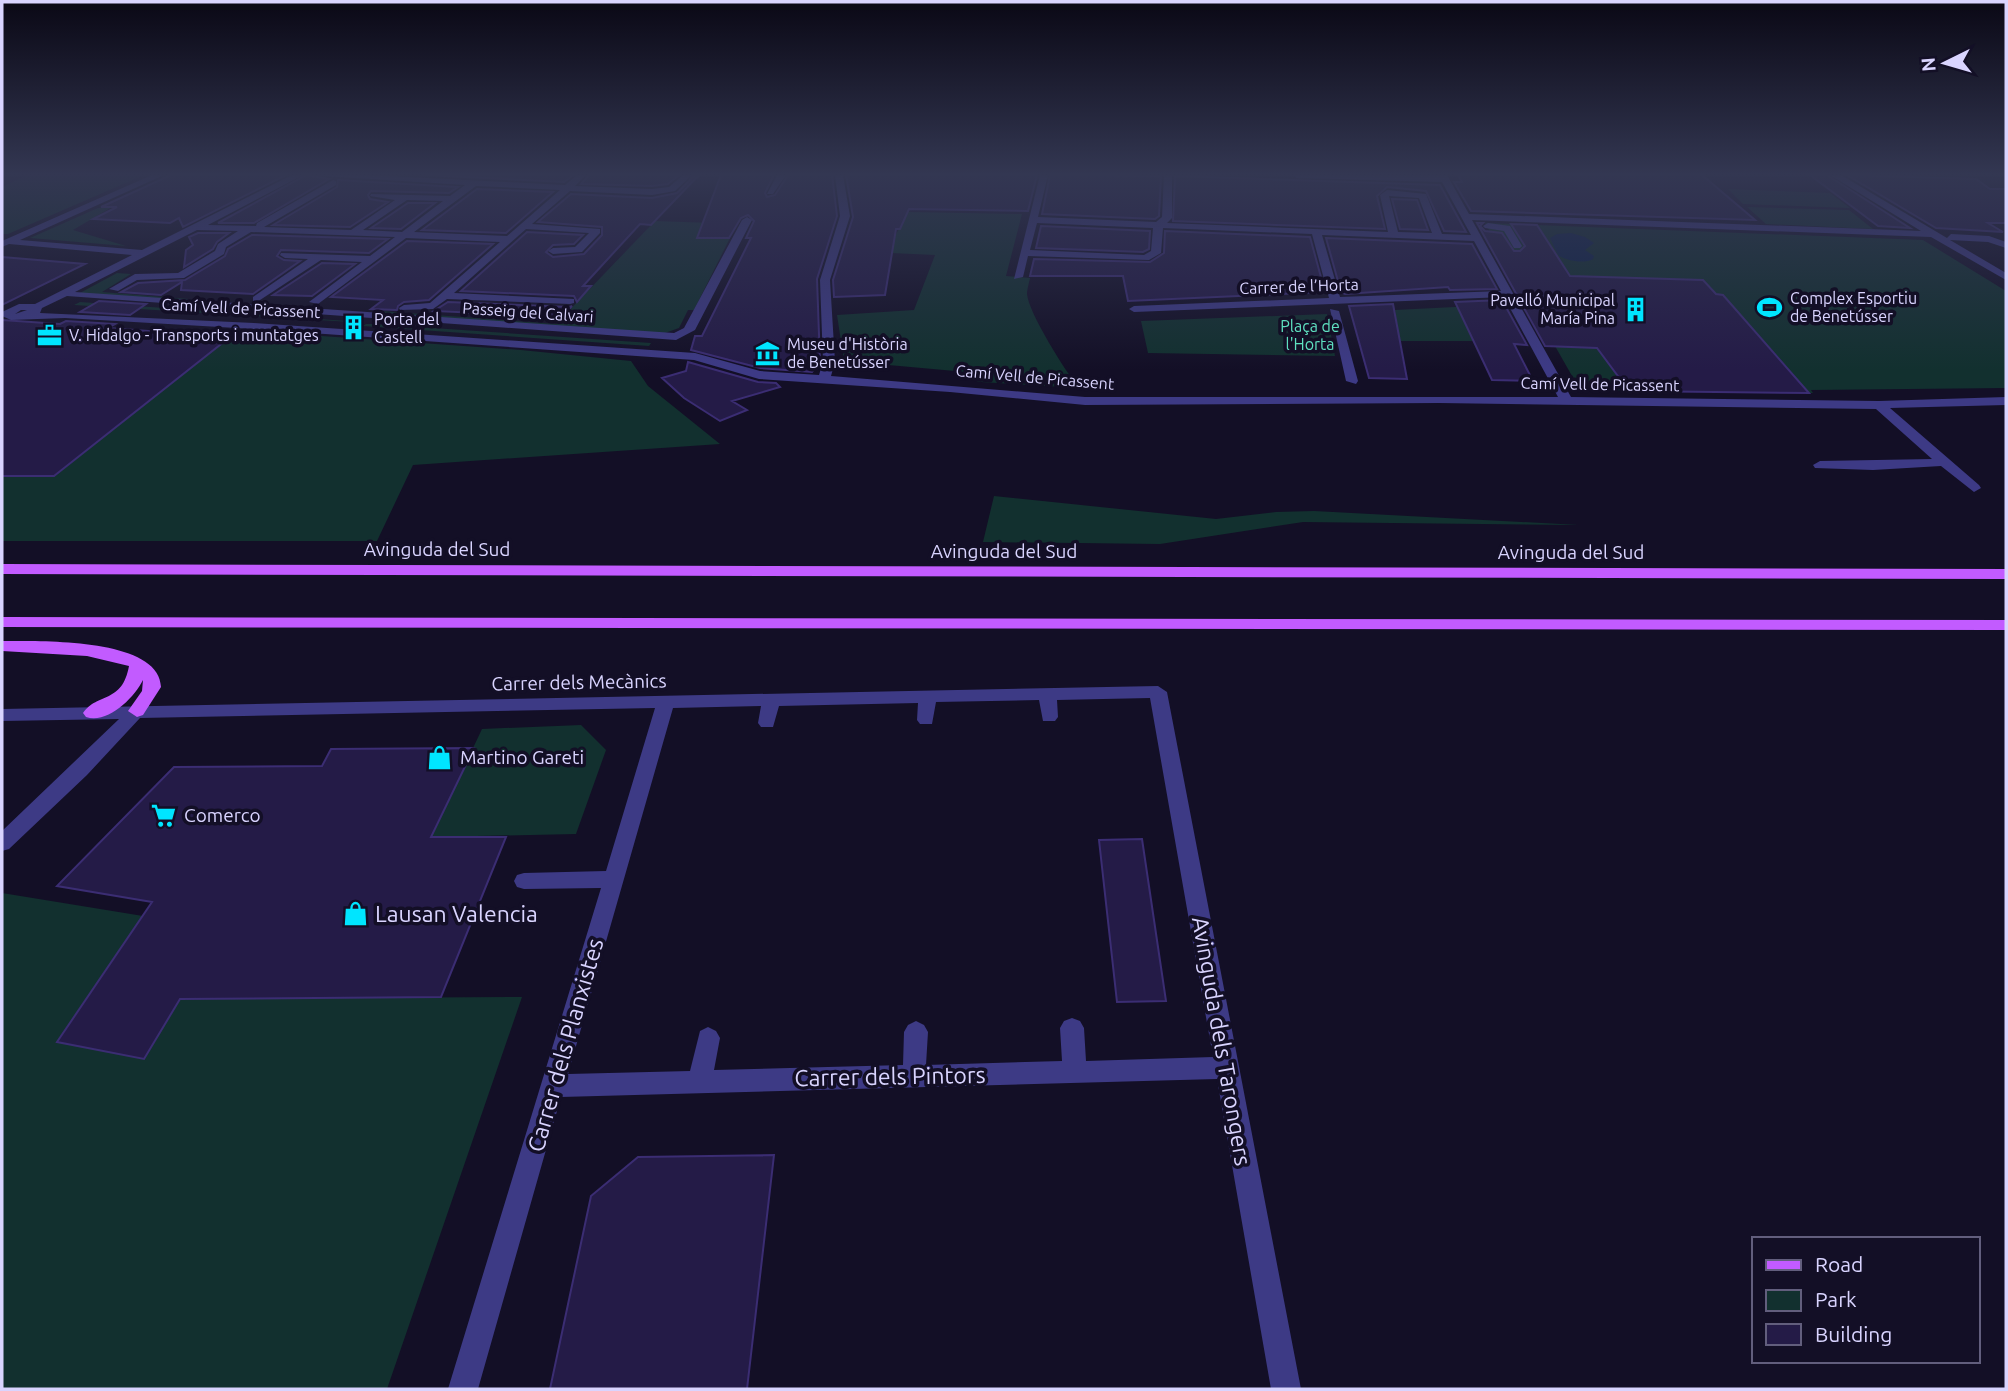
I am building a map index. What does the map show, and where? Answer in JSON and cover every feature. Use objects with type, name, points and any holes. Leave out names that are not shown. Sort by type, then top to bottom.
[{"type":"main road","name":"Avinguda del Sud","points":[[2,569],[2006,575]]},
{"type":"main road","points":[[2,622],[2006,625]]},
{"type":"main road","points":[[2,646],[103,652],[125,657],[149,672],[153,684],[149,696],[137,712]]},
{"type":"main road","points":[[92,713],[123,696],[136,681],[138,664]]},
{"type":"street","points":[[14,313],[58,295],[171,240]]},
{"type":"street","points":[[114,289],[135,277],[172,278],[183,274],[220,252],[221,246],[232,240]]},
{"type":"street","points":[[314,302],[398,240]]},
{"type":"street","points":[[224,297],[420,309],[433,306],[508,240]]},
{"type":"street","points":[[553,251],[578,250],[589,240]]},
{"type":"street","name":"Passeig del Calvari","points":[[71,295],[676,337],[689,330],[737,240]]},
{"type":"street","points":[[824,380],[829,362],[825,280],[838,240]]},
{"type":"street","points":[[1018,277],[1028,240]]},
{"type":"street","points":[[1025,253],[1149,258],[1156,253],[1157,240]]},
{"type":"street","points":[[1318,240],[1352,381]]},
{"type":"street","points":[[1478,240],[1566,400]]},
{"type":"street","points":[[1514,240],[1517,246]]},
{"type":"street","points":[[1944,240],[2006,277]]},
{"type":"street","points":[[1956,240],[2006,269]]},
{"type":"street","points":[[4,242],[144,253]]},
{"type":"street","points":[[2,252],[125,262]]},
{"type":"street","points":[[285,255],[372,259]]},
{"type":"street","points":[[257,299],[318,257]]},
{"type":"street","name":"Carrer de l’Horta","points":[[1134,309],[1334,306],[1507,294]]},
{"type":"street","points":[[445,296],[570,301]]},
{"type":"street","name":"Camí Vell de Picassent","points":[[14,313],[308,329],[685,356],[759,375],[950,387],[1085,401],[1566,400],[1879,405],[2006,401]]},
{"type":"street","points":[[1879,405],[1975,488]]},
{"type":"street","points":[[1820,465],[1872,466],[1945,462]]},
{"type":"street","name":"Carrer dels Mecànics","points":[[2,715],[1158,692]]},
{"type":"street","name":"Avinguda dels Tarongers","points":[[1158,692],[1286,1389]]},
{"type":"street","points":[[1048,694],[1049,717]]},
{"type":"street","points":[[926,720],[928,696]]},
{"type":"street","points":[[767,723],[771,699]]},
{"type":"street","name":"Carrer dels Planxistes","points":[[463,1389],[666,701]]},
{"type":"street","points":[[2,843],[80,771],[137,712]]},
{"type":"street","points":[[524,881],[614,879]]},
{"type":"street","points":[[1072,1028],[1075,1072]]},
{"type":"street","points":[[914,1076],[916,1032]]},
{"type":"street","points":[[700,1081],[708,1038]]},
{"type":"street","name":"Carrer dels Pintors","points":[[553,1086],[1227,1068]]},
{"type":"green space","points":[[53,240],[106,240],[126,246]]},
{"type":"green space","points":[[637,240],[729,240],[694,310],[688,310],[679,328],[665,333],[376,315],[380,311],[556,324]]},
{"type":"green space","points":[[893,240],[1015,240],[1006,276],[1030,278],[1027,294],[1034,315],[1079,388],[981,382],[971,380],[966,372],[844,361],[837,315],[914,310],[935,255],[891,253]]},
{"type":"green space","name":"Complex Esportiu de Benetússer","points":[[1495,240],[1923,240],[2006,291],[2006,388],[1811,390],[1813,393],[1580,390]]},
{"type":"green space","points":[[117,273],[131,274],[102,292],[189,299],[184,302],[78,294]]},
{"type":"green space","points":[[80,302],[347,321],[351,322],[74,305]]},
{"type":"green space","points":[[1494,305],[1463,319],[1473,341],[1400,341],[1395,310]]},
{"type":"green space","name":"Plaça de l'Horta","points":[[1327,314],[1335,356],[1148,353],[1141,321]]},
{"type":"green space","points":[[366,324],[651,343],[649,346],[363,326]]},
{"type":"green space","points":[[238,330],[521,350],[631,361],[648,386],[720,444],[413,465],[377,541],[2,541],[2,476],[55,476]]},
{"type":"green space","points":[[994,496],[1216,519],[1314,511],[1579,525],[1303,522],[1160,544],[983,542]]},
{"type":"green space","points":[[581,725],[606,750],[576,834],[431,837],[482,729]]},
{"type":"green space","points":[[2,893],[143,916],[144,1059],[180,999],[522,997],[387,1389],[2,1389]]},
{"type":"water","points":[[1551,240],[1589,240],[1594,243],[1585,250],[1594,256],[1593,259],[1576,261],[1558,255]]},
{"type":"building","points":[[190,240],[220,240],[213,249],[184,267],[186,250],[193,245]]},
{"type":"building","points":[[244,240],[387,240],[369,253],[281,250],[277,256],[284,260],[300,261],[253,294],[181,290],[182,282],[161,295],[121,292],[138,283],[185,280],[225,256],[228,249]]},
{"type":"building","points":[[518,240],[578,240],[574,244],[553,245],[546,252],[553,257],[584,254],[597,240],[625,240],[583,286],[591,286],[577,302],[574,296],[461,291]]},
{"type":"building","points":[[750,240],[829,240],[817,279],[820,362],[812,372],[760,368],[691,350],[695,336],[702,336]]},
{"type":"building","points":[[846,240],[894,240],[885,295],[834,297],[833,280]]},
{"type":"building","points":[[1038,240],[1150,240],[1149,249],[1143,252],[1036,248]]},
{"type":"building","points":[[1165,240],[1311,240],[1325,292],[1128,301],[1123,276],[1030,276],[1034,259],[1150,262],[1164,253]]},
{"type":"building","points":[[1327,240],[1472,244],[1497,289],[1450,290],[1448,287],[1345,294],[1341,292]]},
{"type":"building","name":"Pavelló Municipal María Pina","points":[[1486,240],[1507,240],[1514,251],[1520,251],[1525,246],[1521,240],[1547,240],[1570,276],[1703,280],[1716,294],[1723,295],[1809,393],[1629,391],[1597,348],[1545,346]]},
{"type":"building","points":[[407,241],[493,244],[429,300],[404,302],[397,310],[371,309],[383,300],[331,297]]},
{"type":"building","points":[[2,257],[85,264],[2,305]]},
{"type":"building","points":[[322,263],[355,264],[312,296],[273,295]]},
{"type":"building","points":[[1502,300],[1527,345],[1514,344],[1533,381],[1492,380],[1455,302]]},
{"type":"building","points":[[99,301],[146,304],[130,315],[80,312]]},
{"type":"building","points":[[448,302],[572,306],[562,317],[434,311]]},
{"type":"building","points":[[1393,304],[1407,379],[1369,378],[1349,306]]},
{"type":"building","points":[[2,320],[115,324],[108,328],[230,337],[54,476],[2,476]]},
{"type":"building","points":[[688,362],[758,382],[776,383],[780,387],[732,401],[747,410],[720,421],[684,398],[662,378],[686,371]]},
{"type":"building","points":[[474,748],[431,837],[506,837],[441,997],[180,999],[144,1059],[57,1042],[152,902],[57,886],[174,767],[322,766],[331,749]]},
{"type":"building","points":[[1142,839],[1166,1001],[1117,1002],[1099,840]]},
{"type":"building","points":[[774,1155],[747,1389],[550,1389],[591,1196],[638,1157]]},
{"type":"place","name":"Complex Esportiu de Benetússer","points":[[1770,307]]},
{"type":"place","name":"Pavelló Municipal María Pina","points":[[1635,309]]},
{"type":"place","name":"Porta del Castell","points":[[354,328]]},
{"type":"place","name":"V. Hidalgo - Transports i muntatges","points":[[49,335]]},
{"type":"place","name":"Museu d'Història de Benetússer","points":[[767,353]]},
{"type":"place","name":"Martino Gareti","points":[[440,757]]},
{"type":"place","name":"Comerco","points":[[164,815]]},
{"type":"place","name":"Lausan Valencia","points":[[355,913]]}]
